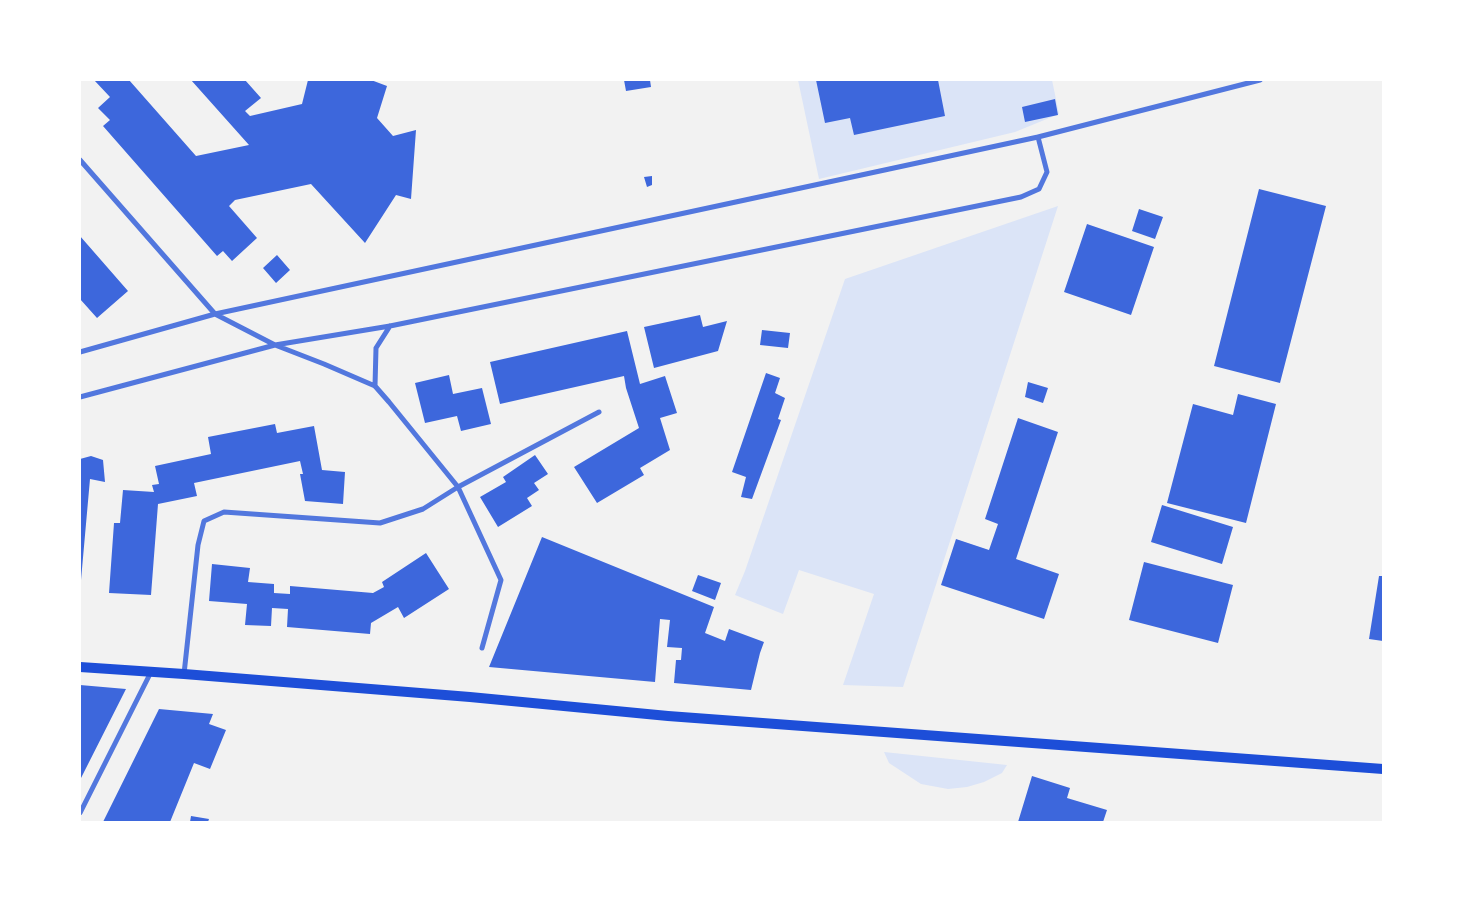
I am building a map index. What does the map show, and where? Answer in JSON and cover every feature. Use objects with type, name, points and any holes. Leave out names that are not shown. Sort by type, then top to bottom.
[{"type":"main road","points":[[80,667],[470,697],[668,716],[1383,769]]},
{"type":"street","points":[[80,352],[215,314],[1038,137],[1260,80]]},
{"type":"street","points":[[80,398],[275,346],[390,326],[1021,197],[1039,189],[1047,172],[1038,137]]},
{"type":"street","points":[[80,160],[215,314],[275,346],[324,364],[374,386],[458,487],[501,580],[482,648]]},
{"type":"street","points":[[374,386],[376,348],[390,326]]},
{"type":"street","points":[[184,674],[198,545],[204,521],[224,512],[380,523],[423,509],[458,487],[599,412]]},
{"type":"street","points":[[80,813],[151,672]]},
{"type":"shaded area","points":[[798,80],[1052,80],[1059,114],[1015,132],[819,179]]},
{"type":"shaded area","points":[[1058,206],[903,687],[843,685],[874,594],[799,570],[783,614],[735,595],[745,571],[845,279]]},
{"type":"shaded area","points":[[884,752],[1007,765],[1002,773],[984,782],[967,787],[948,789],[921,784],[889,763]]},
{"type":"building","points":[[94,80],[129,80],[196,156],[249,145],[191,80],[245,80],[261,98],[245,111],[250,116],[302,104],[308,80],[371,80],[387,86],[377,118],[393,136],[416,130],[411,199],[396,195],[365,243],[311,184],[235,200],[229,206],[257,238],[232,261],[223,251],[217,256],[103,126],[110,120],[98,108],[110,97]]},
{"type":"building","points":[[624,80],[650,80],[651,87],[626,91]]},
{"type":"building","points":[[816,80],[938,80],[945,116],[854,135],[850,118],[825,123]]},
{"type":"building","points":[[1055,99],[1058,115],[1025,122],[1022,107]]},
{"type":"building","points":[[652,176],[652,185],[647,187],[644,177]]},
{"type":"building","points":[[1259,189],[1326,206],[1280,383],[1214,366]]},
{"type":"building","points":[[1139,209],[1163,217],[1155,239],[1132,231]]},
{"type":"building","points":[[1087,224],[1154,247],[1131,315],[1064,292]]},
{"type":"building","points":[[80,236],[128,291],[97,318],[80,299]]},
{"type":"building","points":[[277,255],[290,270],[276,283],[263,268]]},
{"type":"building","points":[[700,315],[703,327],[727,321],[718,351],[654,368],[644,327]]},
{"type":"building","points":[[762,330],[790,333],[788,348],[760,345]]},
{"type":"building","points":[[627,331],[640,384],[665,376],[677,413],[660,418],[670,450],[640,468],[644,475],[597,503],[574,467],[639,428],[624,376],[500,404],[490,362]]},
{"type":"building","points":[[766,373],[780,378],[775,393],[785,398],[778,419],[781,420],[752,499],[741,497],[746,477],[732,472]]},
{"type":"building","points":[[449,375],[453,394],[482,388],[491,424],[461,431],[457,416],[425,423],[415,383]]},
{"type":"building","points":[[1028,382],[1048,388],[1043,403],[1025,397]]},
{"type":"building","points":[[1238,394],[1276,404],[1246,523],[1167,503],[1193,404],[1233,415]]},
{"type":"building","points":[[1018,418],[1058,432],[1016,559],[1059,574],[1044,619],[941,585],[956,539],[989,550],[998,524],[985,519]]},
{"type":"building","points":[[275,424],[277,433],[314,426],[322,470],[345,472],[343,504],[305,501],[300,474],[303,474],[300,461],[194,483],[197,496],[158,504],[151,595],[109,593],[114,523],[120,523],[123,490],[154,492],[152,485],[159,484],[155,466],[211,454],[208,437]]},
{"type":"building","points":[[535,455],[548,474],[534,483],[539,490],[527,498],[532,506],[498,527],[480,497],[506,482],[503,477]]},
{"type":"building","points":[[91,456],[103,460],[105,482],[90,479],[80,580],[80,459]]},
{"type":"building","points":[[1162,505],[1233,527],[1222,564],[1151,542]]},
{"type":"building","points":[[542,537],[714,607],[705,633],[725,641],[729,629],[764,642],[751,690],[674,683],[676,660],[681,660],[682,648],[667,647],[670,620],[660,619],[655,682],[489,667]]},
{"type":"building","points":[[426,553],[449,589],[404,618],[398,607],[371,623],[370,634],[287,627],[288,609],[272,608],[271,626],[245,625],[247,604],[209,601],[212,564],[250,568],[248,582],[274,584],[274,593],[290,594],[290,586],[373,593],[384,587],[382,582]]},
{"type":"building","points":[[1144,562],[1233,585],[1218,643],[1129,620]]},
{"type":"building","points":[[698,575],[721,583],[715,600],[692,591]]},
{"type":"building","points":[[1379,576],[1383,576],[1383,641],[1369,639]]},
{"type":"building","points":[[80,685],[126,689],[80,780]]},
{"type":"building","points":[[159,709],[213,714],[209,724],[226,730],[210,769],[194,763],[170,822],[103,822]]},
{"type":"building","points":[[1032,776],[1070,788],[1067,798],[1107,810],[1103,822],[1018,822]]},
{"type":"building","points":[[191,816],[209,819],[208,822],[190,822]]}]
